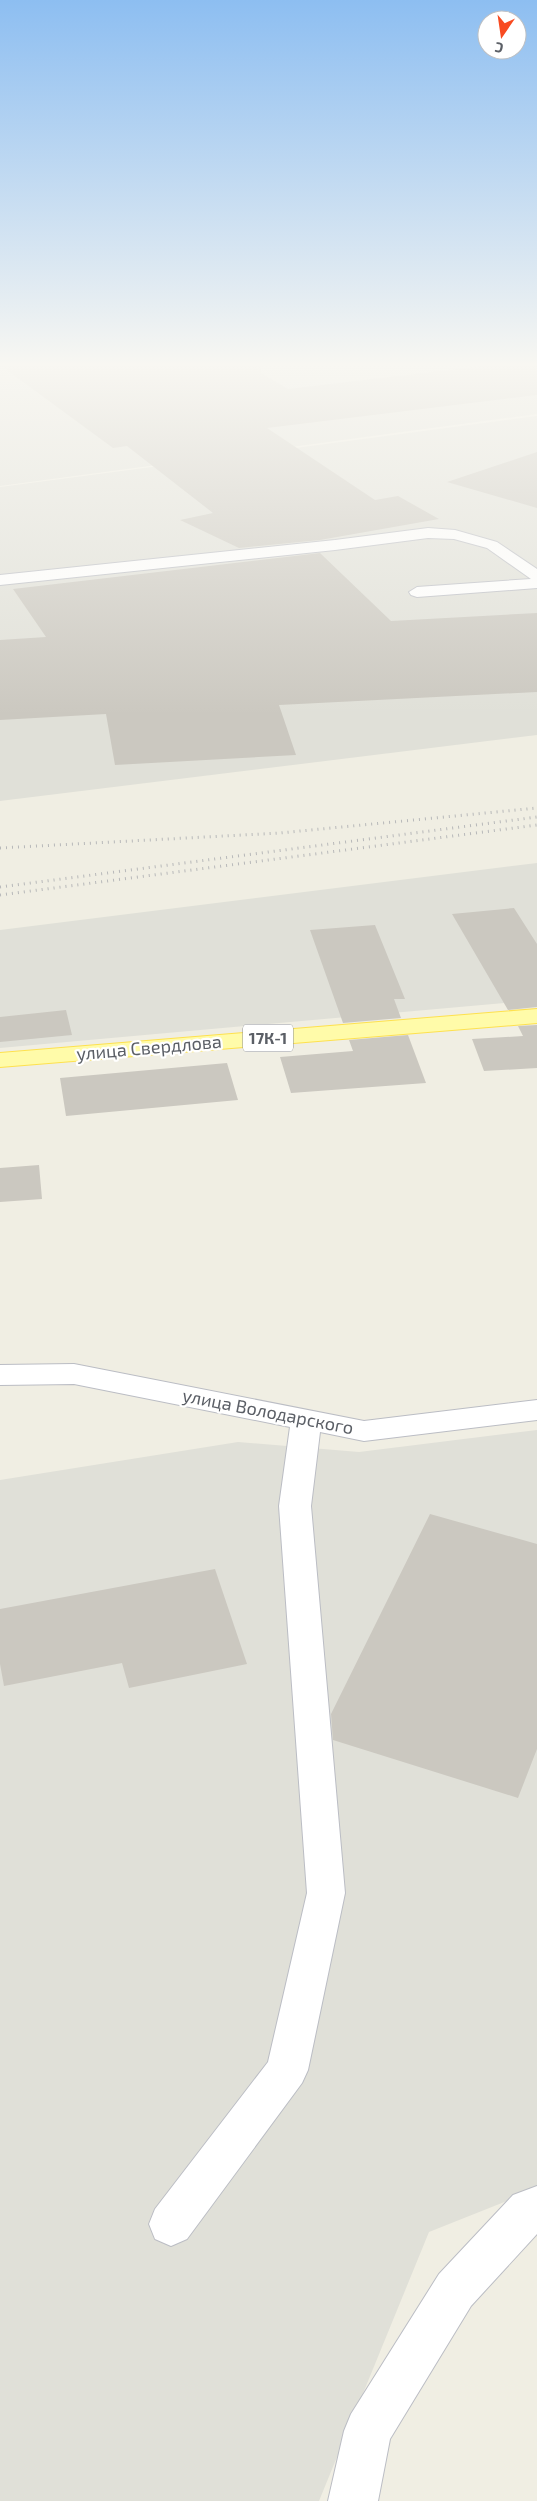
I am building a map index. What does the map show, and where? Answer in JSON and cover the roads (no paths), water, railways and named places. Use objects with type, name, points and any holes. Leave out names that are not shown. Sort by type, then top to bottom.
[{"type":"main road","name":"улица Свердлова","points":[[0,1060],[537,1016]]},
{"type":"street","points":[[0,580],[335,545],[428,533],[455,535],[492,545],[537,576]]},
{"type":"street","points":[[417,592],[537,583]]},
{"type":"street","name":"улица Володарского","points":[[0,1375],[74,1374],[364,1431],[537,1410]]},
{"type":"street","points":[[171,2224],[287,2070],[326,1893],[295,1506],[306,1420]]},
{"type":"street","points":[[353,2501],[368,2431],[455,2290],[529,2210],[537,2207]]},
{"type":"railway","points":[[0,848],[280,833],[537,808]]},
{"type":"railway","points":[[0,887],[537,817]]},
{"type":"railway","points":[[0,895],[537,825]]}]
